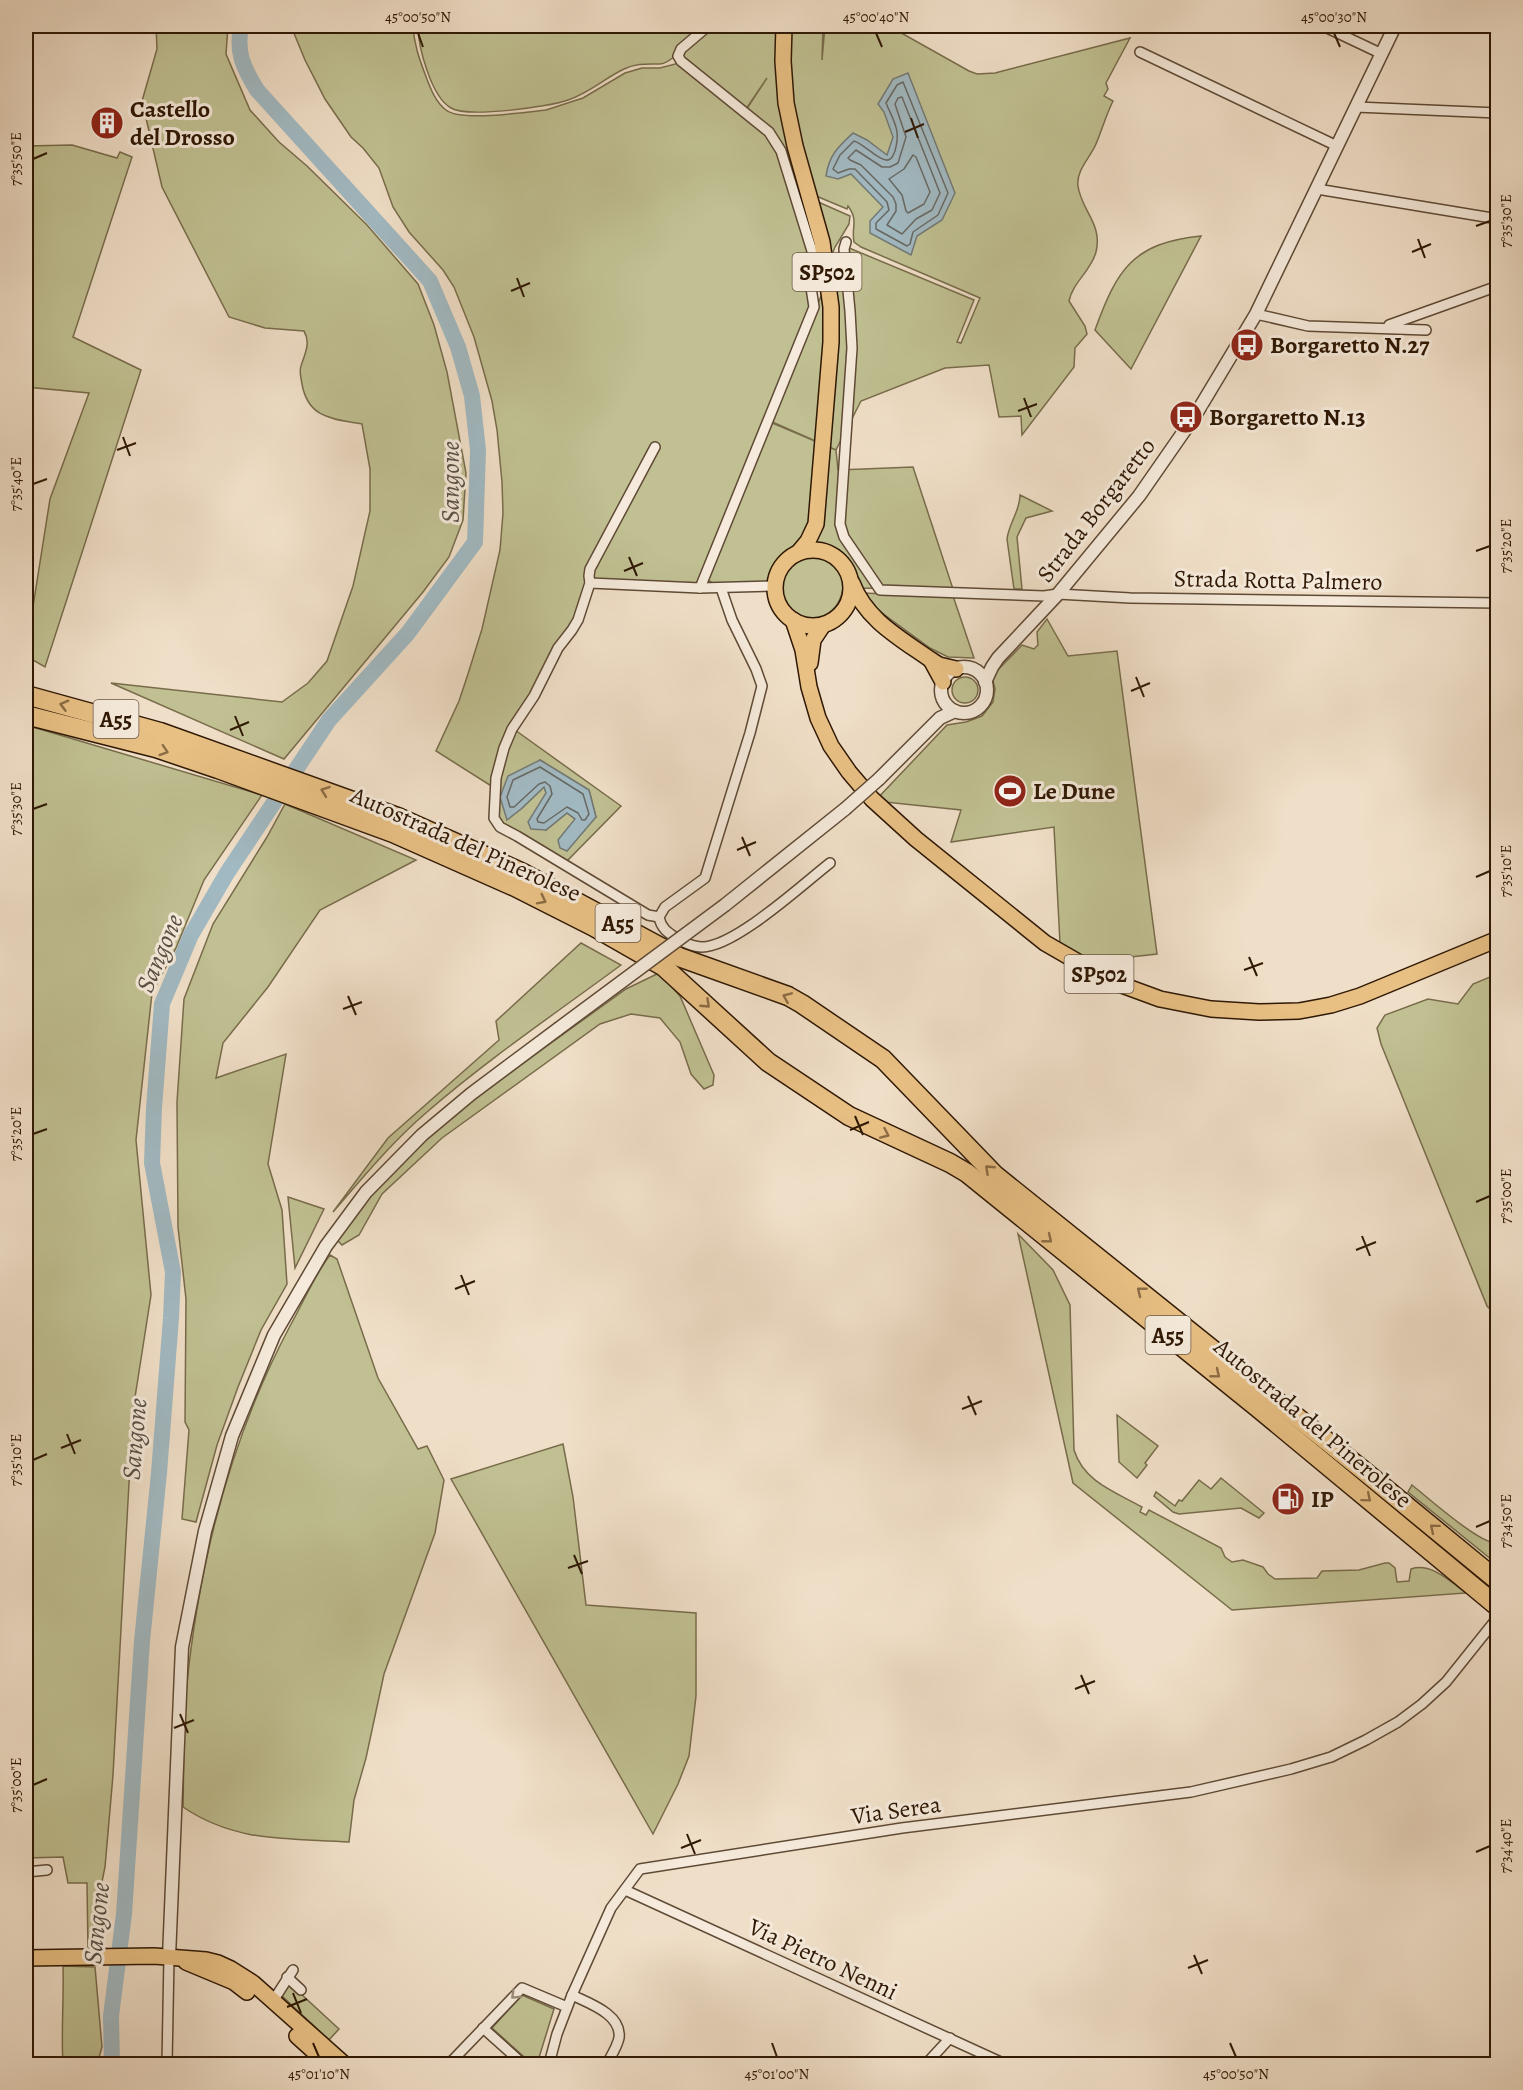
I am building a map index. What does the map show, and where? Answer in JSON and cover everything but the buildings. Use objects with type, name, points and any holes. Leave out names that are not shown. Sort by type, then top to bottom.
[{"type":"highway","name":"Autostrada del Pinerolese","points":[[26,695],[160,732],[201,746],[396,826],[521,872],[679,957],[788,996],[802,1004],[883,1059],[995,1175],[1365,1471],[1497,1581]]},
{"type":"highway","name":"Autostrada del Pinerolese","points":[[26,715],[156,748],[396,826],[594,927],[664,967],[768,1062],[849,1116],[967,1173],[1258,1408],[1496,1615]]},
{"type":"main road","name":"SP502","points":[[784,26],[783,62],[786,103],[795,146],[822,242],[831,307],[831,342],[816,524],[808,541],[782,566],[775,586],[780,606],[794,620],[818,718],[831,746],[849,772],[872,799],[909,833],[1045,943],[1111,981],[1160,999],[1211,1010],[1299,1011],[1360,996],[1497,939]]},
{"type":"main road","points":[[816,524],[826,547],[848,572],[851,595],[840,615]]},
{"type":"main road","points":[[798,553],[813,550],[829,553],[835,557]]},
{"type":"main road","points":[[850,581],[860,602],[875,620],[939,665],[956,669]]},
{"type":"main road","points":[[794,620],[813,626],[823,625],[840,615],[856,615],[875,620]]},
{"type":"main road","name":"SP502","points":[[810,687],[811,648],[823,625]]},
{"type":"main road","points":[[931,660],[943,682]]},
{"type":"main road","points":[[168,1957],[221,1976],[246,1991],[328,2064]]},
{"type":"main road","points":[[26,1958],[168,1957],[206,1960],[231,1969],[253,1983],[344,2064]]},
{"type":"street","points":[[700,588],[814,307],[810,281],[812,251],[781,152],[770,132],[681,61],[678,56],[681,49],[708,26]]},
{"type":"street","points":[[1323,26],[1382,54]]},
{"type":"street","name":"Strada Borgaretto","points":[[986,682],[998,658],[1058,594],[1139,496],[1196,414],[1256,314],[1395,26]]},
{"type":"street","points":[[1140,52],[1337,146]]},
{"type":"street","points":[[1356,107],[1497,113]]},
{"type":"street","points":[[1317,189],[1497,219]]},
{"type":"street","name":"Strada Rotta Palmero","points":[[846,242],[844,249],[852,348],[839,515],[844,537],[880,590],[1130,598],[1497,603]]},
{"type":"street","points":[[1383,327],[1497,286]]},
{"type":"street","points":[[1256,314],[1308,326],[1426,330]]},
{"type":"street","points":[[655,447],[591,569],[590,583],[584,603],[572,630],[558,648],[534,696],[512,729],[496,778],[494,818],[506,831],[648,915],[659,917]]},
{"type":"street","points":[[590,583],[700,588],[775,586]]},
{"type":"street","points":[[659,917],[665,907],[705,878],[750,734],[762,686],[732,620],[721,588]]},
{"type":"street","name":"Strada Borgaretto","points":[[974,670],[998,658]]},
{"type":"street","points":[[956,669],[974,670],[986,682],[986,696],[981,706],[968,713],[951,707],[942,695],[943,682],[956,669]]},
{"type":"street","points":[[167,2064],[168,1957],[182,1647],[205,1531],[232,1436],[274,1335],[326,1246],[366,1192],[438,1121],[725,905],[845,809],[879,779],[951,707]]},
{"type":"street","points":[[659,917],[665,931],[680,940],[702,947],[713,944],[740,933],[830,863]]},
{"type":"street","name":"Via Serea","points":[[549,2064],[567,2007],[611,1908],[640,1869],[902,1828],[1191,1792],[1291,1769],[1331,1757],[1366,1740],[1398,1722],[1422,1704],[1446,1682],[1496,1615]]},
{"type":"street","points":[[26,1872],[47,1870]]},
{"type":"street","name":"Via Pietro Nenni","points":[[625,1890],[1005,2064]]},
{"type":"street","points":[[273,2001],[290,1974],[301,1989]]},
{"type":"street","points":[[449,2064],[522,1988],[567,2007]]},
{"type":"street","points":[[572,1995],[602,2009],[610,2016],[619,2032],[617,2045],[607,2064]]},
{"type":"street","points":[[483,2028],[523,2064]]},
{"type":"street","points":[[926,2064],[950,2038]]},
{"type":"green space","points":[[156,26],[228,26],[226,54],[250,110],[279,142],[367,225],[418,284],[434,325],[447,372],[466,473],[463,520],[449,557],[423,592],[284,759],[111,683],[282,702],[308,683],[327,661],[353,586],[370,511],[370,469],[362,424],[324,415],[316,411],[305,396],[300,373],[307,344],[304,331],[265,328],[229,317],[162,187],[142,101],[157,49]]},
{"type":"green space","points":[[291,26],[413,26],[414,39],[429,84],[442,107],[454,114],[479,116],[546,110],[583,98],[625,73],[642,68],[660,68],[679,63],[767,134],[801,192],[807,197],[850,216],[849,224],[835,247],[697,585],[587,585],[576,620],[519,716],[493,787],[436,751],[459,701],[468,674],[482,629],[500,550],[503,513],[502,482],[492,401],[474,337],[454,287],[443,270],[409,232],[393,207],[379,168],[351,137],[325,99]]},
{"type":"green space","points":[[418,26],[704,26],[665,63],[628,67],[568,100],[527,108],[474,112],[451,108],[437,93],[423,58]]},
{"type":"green space","points":[[712,26],[823,26],[822,60],[825,26],[889,26],[977,74],[995,73],[1130,38],[1106,83],[1108,89],[1104,96],[1113,101],[1096,144],[1081,169],[1078,180],[1080,195],[1097,233],[1097,242],[1094,259],[1074,288],[1069,301],[1085,326],[1087,334],[1075,348],[1074,367],[1022,435],[1021,416],[999,417],[989,365],[945,368],[861,401],[836,450],[770,421],[842,245],[974,300],[957,342],[961,343],[980,298],[854,242],[854,220],[848,206],[847,209],[805,190],[777,141],[746,110],[767,78],[746,109],[681,56]]},
{"type":"green space","points":[[72,145],[117,158],[120,152],[132,157],[73,337],[141,370],[45,667],[26,656],[26,651],[50,499],[89,393],[26,387],[26,333],[32,315],[26,300],[26,146]]},
{"type":"green space","points":[[1201,236],[1131,369],[1095,330],[1111,291],[1120,275],[1143,253],[1159,245]]},
{"type":"green space","points":[[770,422],[836,450],[838,470],[913,467],[953,589],[843,588],[839,601],[832,610],[822,616],[812,618],[802,616],[793,610],[786,601],[782,588],[721,588],[706,579]]},
{"type":"green space","points":[[1020,495],[1052,511],[1026,518],[1017,537],[1022,589],[1014,589],[1007,539]]},
{"type":"green space","points":[[860,593],[953,596],[974,658],[948,657],[930,648],[867,602]]},
{"type":"green space","name":"Le Dune","points":[[1047,619],[1068,656],[1117,651],[1157,954],[1085,962],[1060,943],[1054,827],[951,842],[961,810],[875,801],[947,725],[966,722],[982,716],[993,702],[995,689],[992,676],[1022,645],[1034,649],[1038,645],[1037,632]]},
{"type":"green space","points":[[965,677],[974,681],[978,690],[974,699],[965,703],[956,699],[952,690],[956,681]]},
{"type":"green space","points":[[26,725],[262,795],[204,880],[176,948],[152,993],[136,1140],[151,1295],[133,1410],[113,1775],[105,1867],[88,1951],[87,1883],[68,1883],[63,1857],[26,1858]]},
{"type":"green space","points":[[515,730],[621,806],[566,862],[507,829],[498,820],[499,785]],"holes":[[[540,760],[589,790],[596,817],[575,819],[567,813],[546,830],[544,787],[507,819]]]},
{"type":"green space","points":[[285,804],[416,860],[320,910],[268,987],[223,1043],[216,1078],[286,1054],[268,1164],[282,1210],[287,1284],[261,1330],[238,1387],[217,1445],[196,1522],[182,1519],[189,1430],[185,1422],[186,1299],[178,1227],[177,1102],[184,999],[213,924]]},
{"type":"green space","points":[[581,943],[621,965],[450,1092],[414,1123],[333,1212],[388,1138],[499,1040],[496,1021]]},
{"type":"green space","points":[[659,973],[680,996],[714,1075],[713,1085],[704,1089],[691,1074],[680,1042],[660,1018],[631,1014],[600,1024],[442,1138],[382,1194],[359,1235],[342,1245],[337,1240],[375,1189],[424,1140],[466,1104],[626,989]]},
{"type":"green space","points":[[1497,974],[1497,1316],[1487,1306],[1381,1044],[1377,1028],[1385,1015],[1428,999],[1458,1004],[1473,984]]},
{"type":"green space","points":[[288,1197],[324,1209],[295,1268]]},
{"type":"green space","points":[[1018,1234],[1053,1270],[1070,1305],[1074,1450],[1085,1470],[1093,1478],[1111,1491],[1142,1507],[1140,1512],[1146,1515],[1149,1510],[1221,1548],[1225,1557],[1232,1562],[1243,1560],[1263,1567],[1275,1579],[1317,1578],[1322,1571],[1359,1570],[1389,1563],[1395,1568],[1397,1582],[1409,1581],[1411,1569],[1426,1568],[1440,1574],[1466,1593],[1232,1610],[1073,1483]]},
{"type":"green space","points":[[330,1255],[337,1259],[378,1378],[418,1449],[427,1446],[444,1480],[435,1533],[384,1674],[366,1758],[354,1800],[349,1842],[284,1839],[243,1833],[203,1819],[183,1807],[185,1707],[191,1646],[208,1551],[220,1505],[250,1413],[269,1369],[314,1281]]},
{"type":"green space","points":[[1117,1415],[1158,1446],[1137,1478],[1119,1462]]},
{"type":"green space","points":[[563,1444],[573,1497],[586,1605],[696,1613],[696,1696],[689,1756],[653,1834],[451,1479]]},
{"type":"green space","points":[[1221,1478],[1264,1513],[1259,1518],[1241,1508],[1179,1514],[1173,1512],[1154,1496],[1156,1492],[1175,1506],[1199,1480],[1211,1489]]},
{"type":"green space","points":[[1412,1485],[1467,1529],[1489,1542],[1497,1543],[1497,1564],[1408,1492]]},
{"type":"green space","points":[[63,1966],[95,1967],[102,2047],[97,2064],[63,2064]]},
{"type":"green space","points":[[288,1982],[339,2029],[329,2040],[281,1995]]},
{"type":"green space","points":[[522,1995],[554,2009],[537,2064],[532,2064],[492,2028]]},
{"type":"water","points":[[908,73],[955,193],[942,220],[917,236],[911,255],[870,233],[870,221],[883,207],[851,174],[838,179],[826,176],[829,162],[835,152],[853,133],[887,155],[893,137],[884,112],[878,104],[893,79]]},
{"type":"water","points":[[540,760],[589,790],[596,817],[567,851],[560,848],[558,840],[575,819],[567,813],[546,830],[531,829],[528,822],[546,793],[544,787],[507,820],[500,797],[508,776]]},
{"type":"waterway","name":"Sangone","points":[[112,2064],[111,2016],[124,1914],[142,1641],[159,1473],[171,1318],[173,1272],[152,1163],[162,1004],[191,935],[227,873],[329,720],[408,633],[475,542],[478,450],[472,396],[458,347],[430,281],[257,90],[242,60],[239,44],[241,26]]},
{"type":"place","name":"Castello del Drosso","points":[[107,123]]},
{"type":"place","name":"Borgaretto N.27","points":[[1247,345]]},
{"type":"place","name":"Borgaretto N.13","points":[[1186,417]]},
{"type":"place","name":"Le Dune","points":[[1010,791]]},
{"type":"place","name":"IP","points":[[1288,1499]]}]
